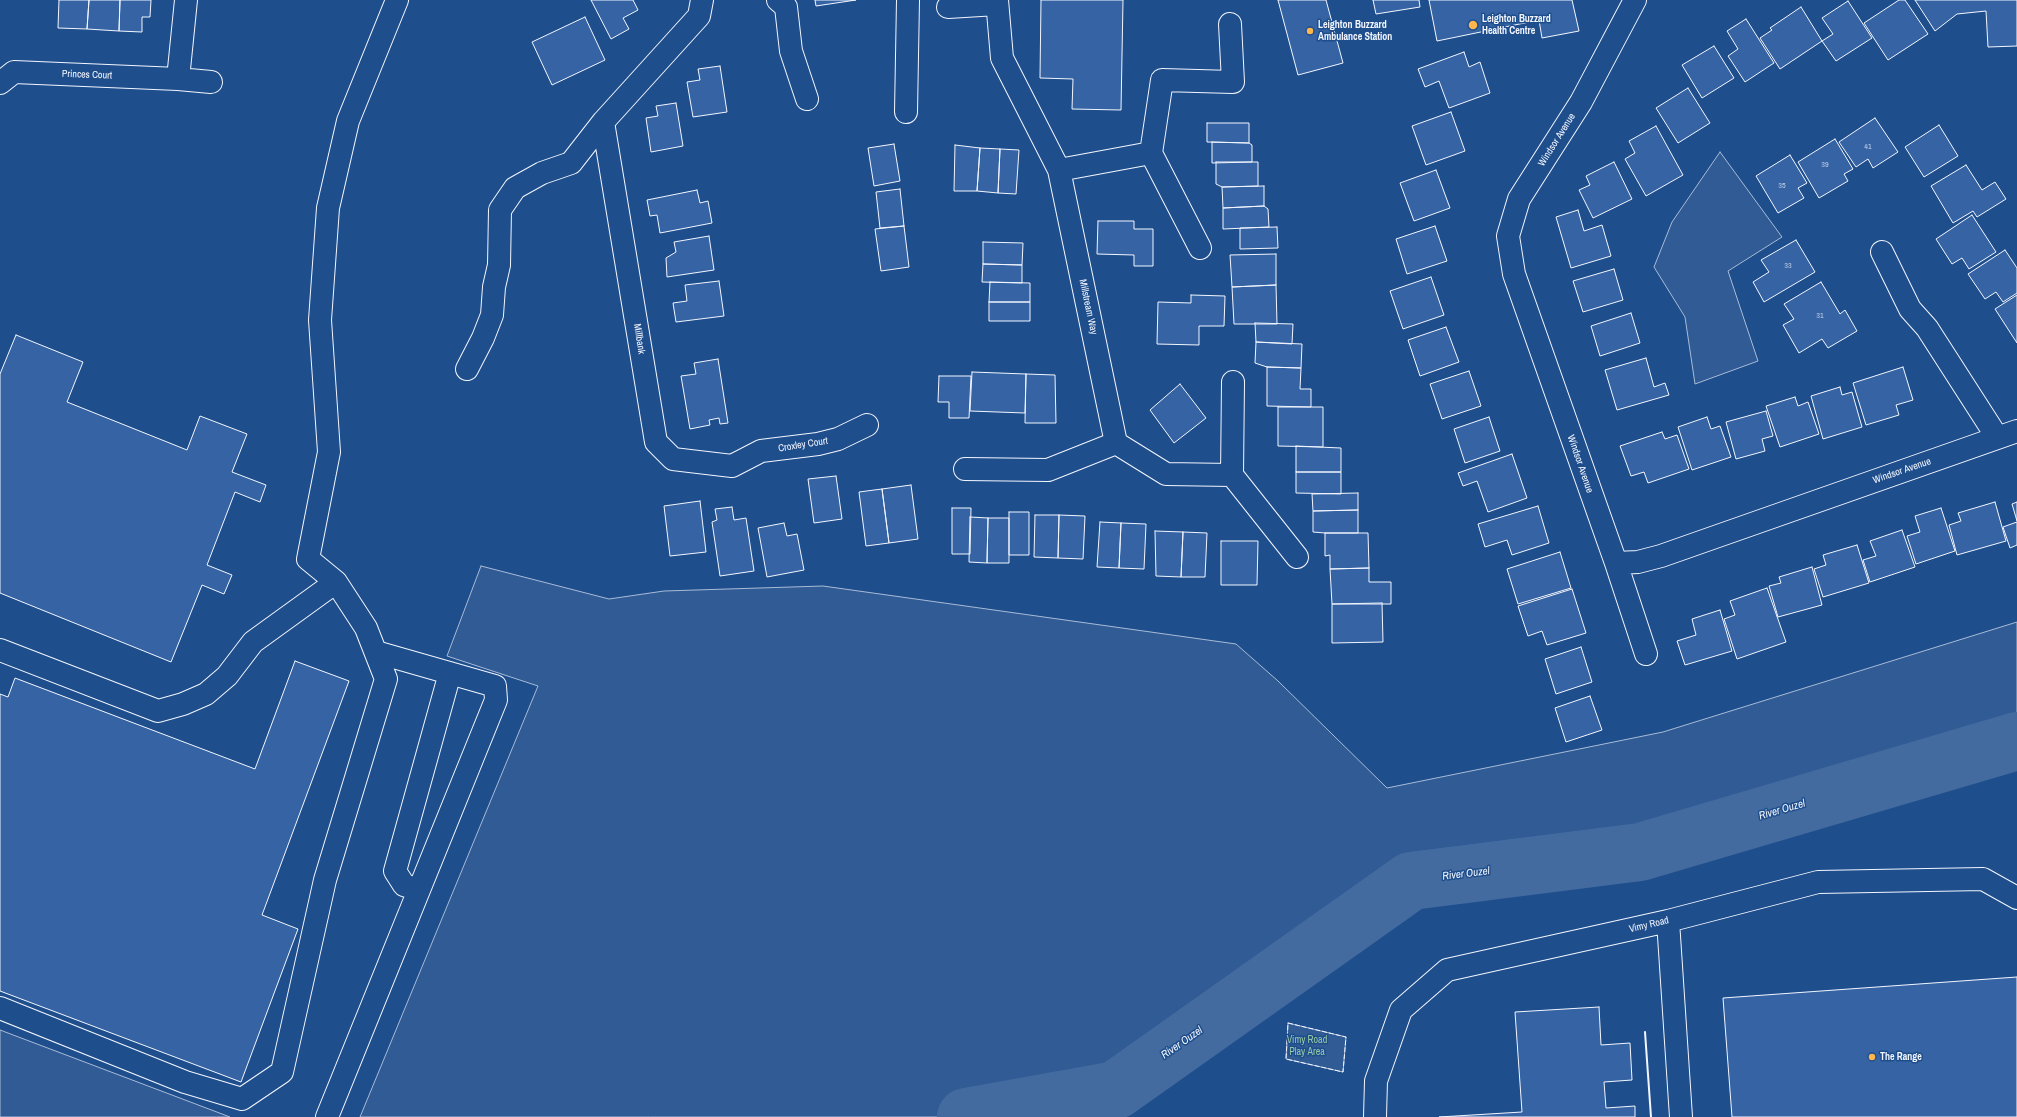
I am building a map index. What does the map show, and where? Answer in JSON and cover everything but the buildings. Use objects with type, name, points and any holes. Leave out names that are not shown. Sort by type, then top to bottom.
[{"type":"street","points":[[178,79],[186,0]]},
{"type":"street","points":[[0,1008],[185,1082],[242,1099],[282,1072],[325,880],[386,679],[366,628],[336,582],[308,559],[329,452],[320,320],[328,208],[348,121],[397,0]]},
{"type":"street","points":[[467,369],[492,315],[494,287],[499,265],[500,210],[515,188],[542,173],[571,163],[603,122],[699,16],[702,0]]},
{"type":"street","points":[[778,0],[786,7],[791,51],[806,99]]},
{"type":"street","points":[[906,112],[908,0]]},
{"type":"street","name":"Windsor Avenue","points":[[1635,0],[1581,102],[1519,199],[1508,236],[1514,274],[1616,563],[1638,562],[1661,556],[2007,434],[1927,328],[1910,310],[1882,252]]},
{"type":"street","points":[[948,7],[997,2]]},
{"type":"street","name":"Millstream Way","points":[[997,2],[1002,58],[1059,170],[1116,443]]},
{"type":"street","points":[[1200,248],[1151,153],[1162,80],[1233,82],[1230,24]]},
{"type":"street","name":"Princes Court","points":[[0,83],[14,72],[178,79],[211,82]]},
{"type":"street","name":"Millbank","points":[[603,122],[656,442],[673,459],[732,466],[761,451]]},
{"type":"street","points":[[1059,170],[1151,153]]},
{"type":"street","points":[[1233,382],[1232,474],[1297,557]]},
{"type":"street","name":"Croxley Court","points":[[761,451],[818,444],[838,438],[867,425]]},
{"type":"street","points":[[965,469],[1048,470],[1116,443],[1166,474],[1232,474]]},
{"type":"street","points":[[1616,563],[1646,654]]},
{"type":"street","points":[[0,650],[158,711],[206,694],[227,676],[253,642],[336,582]]},
{"type":"street","points":[[327,1117],[496,700],[495,686],[376,652]]},
{"type":"street","points":[[419,890],[404,885],[395,871],[450,673]]},
{"type":"street","name":"Vimy Road","points":[[1375,1117],[1376,1081],[1401,1010],[1447,970],[1668,921],[1818,882],[1983,879],[2017,898]]},
{"type":"street","points":[[1668,921],[1681,1117]]},
{"type":"green space","points":[[1720,152],[1782,237],[1728,271],[1758,361],[1695,384],[1685,317],[1654,267],[1672,222]]},
{"type":"green space","points":[[481,566],[609,599],[664,591],[823,586],[1236,644],[1278,681],[1387,788],[1663,732],[2017,622],[2017,737],[1640,848],[1409,877],[1115,1085],[941,1117],[360,1117],[538,686],[447,656]]},
{"type":"green space","name":"Vimy Road Play Area","points":[[1288,1023],[1346,1037],[1343,1072],[1286,1059]]},
{"type":"green space","points":[[0,1030],[230,1117],[0,1117]]},
{"type":"waterway","name":"River Ouzel","points":[[966,1117],[1116,1090],[1411,881],[1640,852],[2017,741]]},
{"type":"fence","points":[[1288,1023],[1346,1037],[1343,1072],[1286,1059],[1288,1023]]},
{"type":"wall","points":[[1645,1032],[1651,1117]]},
{"type":"place","name":"Leighton Buzzard Health Centre","points":[[1473,25]]},
{"type":"place","name":"Leighton Buzzard Ambulance Station","points":[[1310,31]]},
{"type":"place","name":"The Range","points":[[1872,1057]]}]
